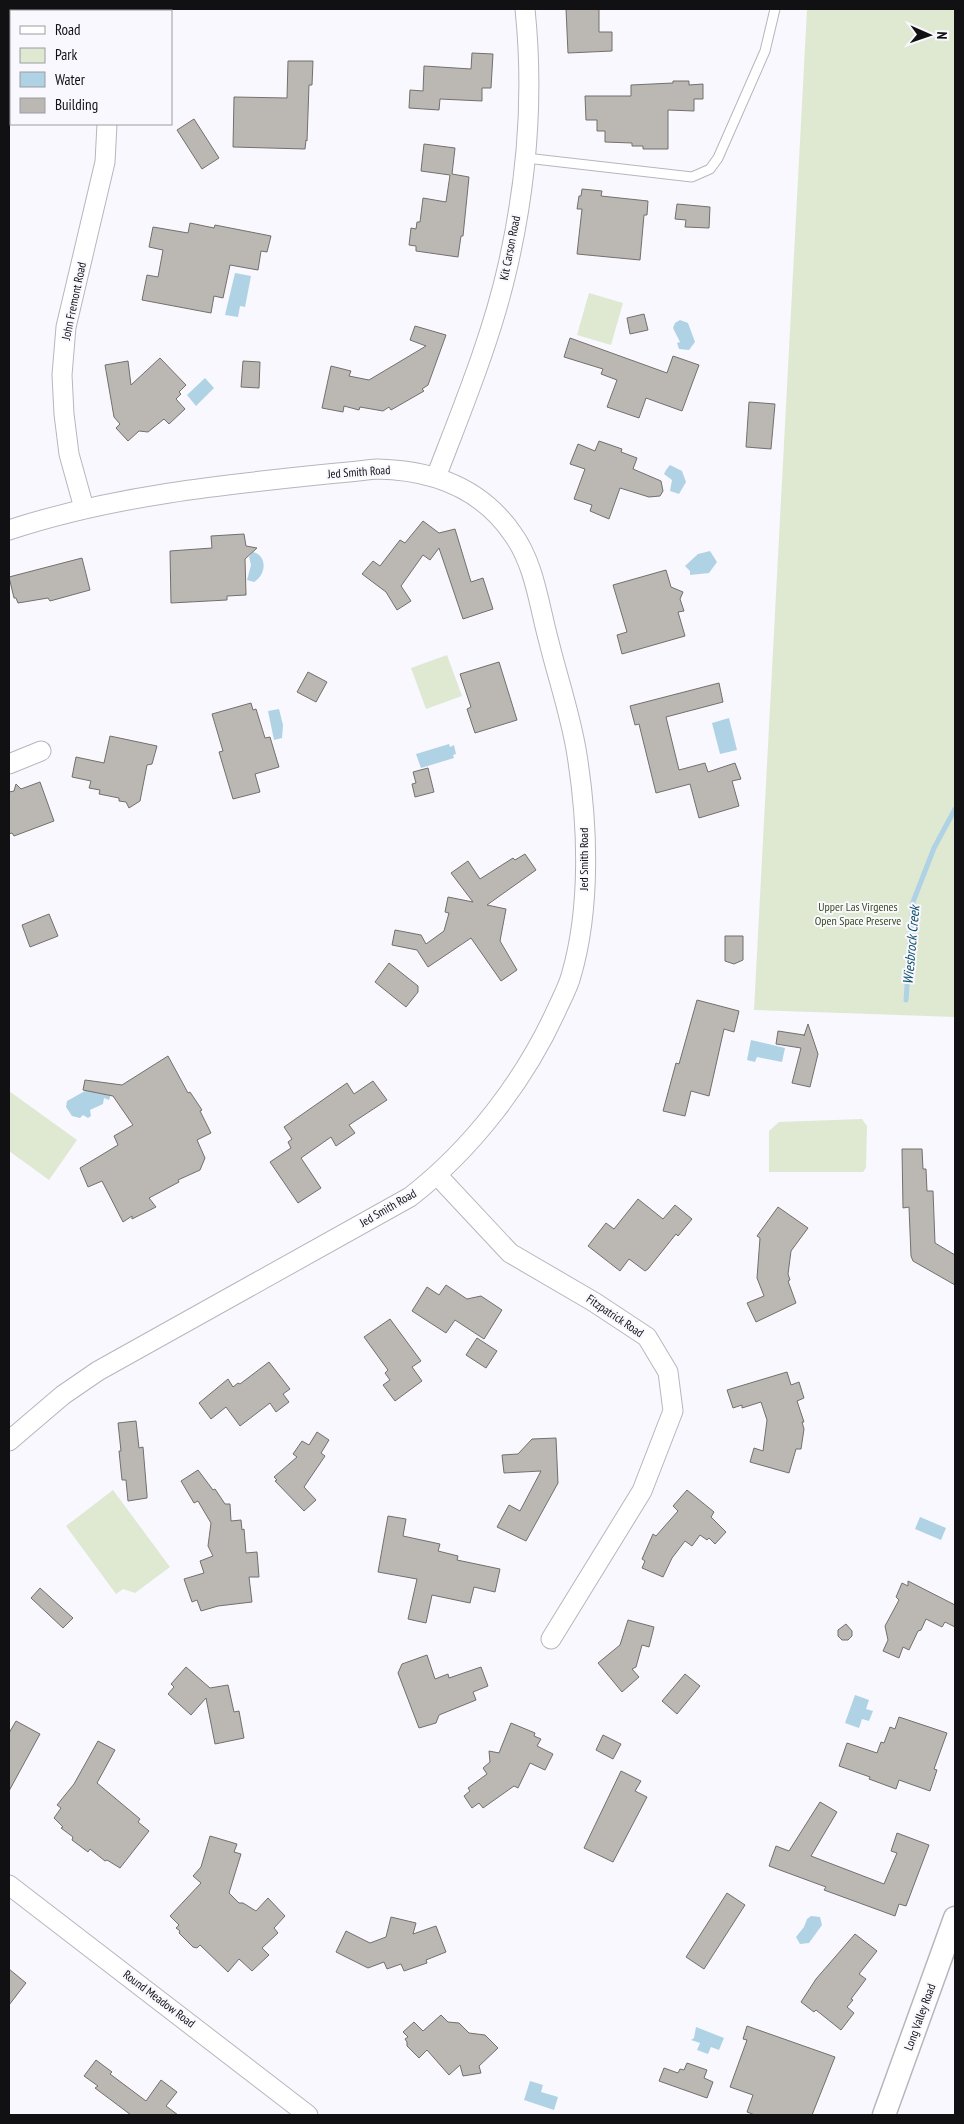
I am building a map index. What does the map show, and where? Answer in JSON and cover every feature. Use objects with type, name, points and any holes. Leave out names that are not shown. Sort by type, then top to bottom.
[{"type":"street","name":"Kit Carson Road","points":[[436,477],[497,307],[508,265],[526,158],[529,84],[525,9]]},
{"type":"street","name":"John Fremont Road","points":[[84,508],[69,454],[62,375],[66,327],[105,162],[107,125]]},
{"type":"street","name":"Jed Smith Road","points":[[9,530],[84,508],[144,497],[377,469],[405,470],[436,477],[479,499],[498,515],[513,534],[534,579],[577,755],[586,870],[581,928],[571,977],[552,1020],[526,1068],[476,1134],[438,1176],[410,1197],[98,1371],[63,1395],[9,1441]]},
{"type":"street","points":[[9,764],[41,751]]},
{"type":"street","name":"Fitzpatrick Road","points":[[438,1176],[510,1253],[594,1302],[647,1337],[668,1372],[673,1411],[642,1491],[551,1639]]},
{"type":"street","name":"Round Meadow Road","points":[[9,1885],[308,2115]]},
{"type":"street","name":"Long Valley Road","points":[[884,2115],[955,1918]]},
{"type":"lane","points":[[526,158],[692,177],[710,169],[718,158],[742,107],[765,51],[775,9]]},
{"type":"green space","name":"Upper Las Virgenes Open Space Preserve","points":[[807,9],[955,9],[955,1017],[754,1010]]},
{"type":"green space","points":[[589,293],[623,303],[611,345],[577,335]]},
{"type":"green space","points":[[447,655],[462,696],[426,709],[411,668]]},
{"type":"green space","points":[[9,1091],[77,1140],[49,1180],[9,1151]]},
{"type":"green space","points":[[862,1119],[867,1126],[866,1168],[863,1172],[769,1172],[769,1131],[779,1122]]},
{"type":"green space","points":[[113,1490],[170,1567],[135,1593],[123,1589],[116,1594],[66,1526]]},
{"type":"water","points":[[235,273],[251,276],[245,307],[240,306],[238,317],[225,315]]},
{"type":"water","points":[[680,320],[688,323],[695,342],[689,350],[679,349],[677,343],[680,342],[673,328],[675,323]]},
{"type":"water","points":[[205,378],[214,388],[196,406],[187,395]]},
{"type":"water","points":[[670,465],[682,471],[686,482],[679,494],[670,491],[672,480],[664,474]]},
{"type":"water","points":[[710,551],[717,562],[709,573],[690,575],[690,571],[685,566],[698,554]]},
{"type":"water","points":[[253,552],[261,558],[264,567],[261,575],[254,582],[247,580],[251,565],[249,557]]},
{"type":"water","points":[[279,709],[283,725],[282,738],[274,740],[268,711]]},
{"type":"water","points":[[729,718],[737,750],[720,754],[712,723]]},
{"type":"water","points":[[449,744],[450,747],[454,745],[456,754],[453,755],[454,758],[421,768],[416,754]]},
{"type":"water","points":[[751,1040],[785,1048],[782,1062],[757,1057],[755,1062],[747,1060]]},
{"type":"water","points":[[90,1083],[111,1094],[109,1100],[104,1098],[103,1104],[90,1110],[91,1116],[88,1118],[83,1115],[80,1118],[72,1116],[66,1107],[67,1101],[85,1091],[83,1086]]},
{"type":"water","points":[[920,1517],[946,1528],[941,1540],[915,1529]]},
{"type":"water","points":[[855,1695],[869,1700],[866,1709],[873,1711],[869,1721],[862,1719],[859,1728],[845,1723]]},
{"type":"water","points":[[811,1916],[820,1917],[822,1925],[809,1943],[800,1944],[796,1937],[804,1927],[807,1919]]},
{"type":"water","points":[[696,2027],[724,2038],[719,2050],[711,2047],[708,2054],[697,2050],[700,2043],[691,2040],[694,2038]]},
{"type":"water","points":[[530,2081],[543,2085],[541,2092],[558,2097],[554,2110],[524,2100]]},
{"type":"building","points":[[566,9],[599,9],[599,32],[612,32],[612,51],[568,53]]},
{"type":"building","points":[[472,53],[493,54],[491,88],[482,88],[482,101],[440,99],[439,110],[409,108],[410,90],[423,91],[424,66],[471,69]]},
{"type":"building","points":[[288,61],[313,61],[312,85],[309,85],[305,149],[233,147],[234,97],[287,98]]},
{"type":"building","points":[[673,81],[689,81],[689,85],[703,84],[703,99],[694,99],[694,111],[668,110],[668,149],[643,149],[643,146],[632,146],[632,143],[605,142],[605,131],[597,131],[597,120],[586,120],[585,96],[631,96],[631,85],[673,83]]},
{"type":"building","points":[[194,119],[219,158],[202,169],[177,130]]},
{"type":"building","points":[[424,144],[455,148],[452,174],[469,177],[463,236],[461,236],[458,257],[416,251],[416,246],[409,245],[411,228],[416,229],[417,222],[420,222],[423,198],[446,202],[450,175],[421,171]]},
{"type":"building","points":[[582,189],[602,191],[601,196],[648,201],[647,215],[644,215],[640,260],[577,254],[582,209],[577,209]]},
{"type":"building","points":[[677,204],[710,207],[709,228],[685,227],[686,220],[675,219]]},
{"type":"building","points":[[190,223],[214,228],[215,225],[271,236],[267,252],[261,251],[258,270],[230,265],[223,298],[214,296],[211,313],[142,300],[147,275],[158,277],[163,250],[149,247],[153,227],[188,233]]},
{"type":"building","points":[[644,314],[648,330],[630,334],[627,318]]},
{"type":"building","points":[[415,326],[446,335],[428,385],[422,389],[424,391],[391,410],[389,407],[383,411],[360,407],[359,410],[344,406],[343,412],[322,408],[331,366],[351,371],[349,376],[369,380],[426,346],[410,340]]},
{"type":"building","points":[[570,338],[667,373],[673,356],[699,365],[682,411],[646,398],[639,418],[607,407],[617,380],[601,374],[603,369],[564,357]]},
{"type":"building","points":[[160,358],[186,385],[179,392],[181,394],[176,399],[185,409],[169,424],[164,419],[148,432],[139,431],[128,441],[116,428],[120,424],[114,417],[105,365],[128,361],[131,385]]},
{"type":"building","points":[[243,361],[260,362],[259,388],[241,387]]},
{"type":"building","points":[[749,402],[775,404],[771,449],[746,447]]},
{"type":"building","points":[[599,441],[622,449],[621,452],[637,458],[633,469],[661,481],[663,491],[660,496],[649,497],[620,488],[609,519],[590,511],[592,505],[574,499],[585,469],[570,464],[578,444],[595,451]]},
{"type":"building","points":[[423,521],[439,533],[455,529],[471,582],[483,578],[493,609],[463,619],[439,548],[430,560],[423,555],[401,586],[411,601],[397,610],[386,592],[362,574],[373,561],[380,566],[400,540],[405,543]]},
{"type":"building","points":[[244,534],[246,546],[257,548],[245,559],[246,595],[227,596],[227,600],[171,603],[170,551],[212,548],[211,536]]},
{"type":"building","points":[[82,558],[90,590],[50,601],[48,598],[18,603],[16,598],[14,598],[9,577]]},
{"type":"building","points":[[666,570],[671,587],[683,592],[680,599],[684,611],[678,612],[685,636],[622,654],[617,635],[627,632],[613,585]]},
{"type":"building","points":[[499,662],[517,720],[475,733],[467,709],[471,707],[460,674]]},
{"type":"building","points":[[308,672],[327,682],[316,702],[297,692]]},
{"type":"building","points":[[719,683],[723,702],[666,717],[679,770],[705,763],[708,772],[735,763],[741,779],[732,781],[739,806],[699,818],[690,784],[656,793],[639,724],[635,725],[630,706]]},
{"type":"building","points":[[251,703],[253,710],[256,709],[265,738],[270,737],[279,767],[255,774],[260,792],[233,799],[219,752],[223,751],[212,714]]},
{"type":"building","points":[[110,736],[157,746],[152,764],[147,765],[140,801],[129,808],[126,802],[119,801],[119,798],[99,794],[100,790],[89,788],[91,781],[72,777],[76,757],[104,763]]},
{"type":"building","points":[[428,768],[434,792],[415,797],[412,784],[416,783],[413,772]]},
{"type":"building","points":[[40,782],[54,821],[14,836],[12,833],[9,834],[9,792],[14,791],[16,784],[21,789]]},
{"type":"building","points":[[525,854],[536,870],[487,905],[506,909],[500,941],[517,970],[501,981],[471,938],[428,967],[417,950],[392,945],[395,930],[421,935],[426,944],[444,931],[449,913],[445,912],[448,897],[473,902],[451,873],[468,861],[480,879],[513,858],[515,860]]},
{"type":"building","points":[[49,914],[58,936],[30,947],[22,925]]},
{"type":"building","points":[[725,936],[743,936],[743,960],[734,964],[725,961]]},
{"type":"building","points":[[389,963],[418,986],[418,992],[406,1007],[375,982]]},
{"type":"building","points":[[697,1000],[739,1011],[734,1032],[724,1029],[709,1096],[691,1091],[685,1116],[663,1111],[676,1063],[679,1064]]},
{"type":"building","points":[[808,1024],[818,1054],[810,1087],[792,1083],[801,1048],[776,1044],[778,1031],[804,1036]]},
{"type":"building","points":[[168,1056],[188,1093],[190,1092],[202,1110],[200,1111],[211,1133],[197,1140],[205,1158],[200,1170],[178,1180],[179,1182],[149,1198],[156,1207],[132,1219],[132,1216],[123,1222],[102,1181],[88,1187],[80,1168],[118,1145],[114,1136],[133,1125],[113,1096],[83,1090],[85,1080],[122,1085]]},
{"type":"building","points":[[373,1081],[387,1100],[349,1125],[355,1133],[336,1146],[331,1137],[301,1158],[321,1188],[298,1203],[270,1162],[291,1148],[288,1142],[292,1139],[284,1127],[347,1083],[354,1094]]},
{"type":"building","points":[[902,1149],[922,1149],[923,1169],[926,1169],[927,1191],[933,1191],[935,1243],[955,1255],[955,1285],[913,1261],[911,1256],[909,1207],[903,1208]]},
{"type":"building","points":[[638,1199],[663,1219],[675,1205],[692,1219],[678,1236],[676,1234],[648,1269],[645,1271],[629,1259],[620,1271],[588,1246],[606,1223],[614,1229]]},
{"type":"building","points":[[778,1207],[808,1228],[791,1251],[788,1274],[790,1280],[788,1281],[796,1303],[756,1322],[747,1303],[764,1296],[757,1278],[760,1238],[757,1236]]},
{"type":"building","points":[[446,1285],[467,1299],[481,1296],[502,1310],[484,1339],[455,1320],[446,1333],[412,1311],[427,1287],[439,1295]]},
{"type":"building","points":[[390,1319],[421,1361],[412,1367],[422,1381],[395,1401],[383,1385],[390,1380],[385,1373],[388,1370],[364,1337]]},
{"type":"building","points":[[477,1338],[497,1351],[486,1368],[466,1355]]},
{"type":"building","points":[[269,1362],[290,1389],[283,1394],[289,1402],[276,1412],[270,1403],[240,1426],[226,1407],[211,1419],[199,1403],[228,1379],[233,1387],[238,1383],[240,1384]]},
{"type":"building","points":[[787,1372],[791,1385],[799,1382],[804,1398],[797,1401],[804,1422],[802,1422],[804,1429],[801,1449],[796,1449],[789,1473],[750,1462],[754,1448],[763,1451],[767,1420],[761,1402],[742,1408],[742,1405],[733,1408],[727,1390]]},
{"type":"building","points":[[136,1421],[139,1448],[143,1447],[147,1498],[128,1501],[126,1480],[122,1480],[118,1423]]},
{"type":"building","points":[[317,1432],[329,1440],[321,1453],[325,1456],[304,1487],[316,1500],[304,1511],[275,1481],[277,1480],[274,1477],[297,1457],[293,1454],[302,1441],[309,1445]]},
{"type":"building","points":[[556,1438],[558,1483],[526,1541],[497,1527],[509,1505],[520,1511],[541,1471],[504,1473],[502,1455],[518,1454],[532,1439]]},
{"type":"building","points":[[198,1470],[225,1504],[230,1504],[231,1521],[241,1520],[242,1530],[244,1529],[246,1553],[257,1552],[259,1577],[249,1577],[252,1602],[218,1606],[201,1611],[197,1600],[192,1602],[184,1579],[204,1573],[200,1561],[213,1556],[208,1546],[211,1523],[198,1501],[194,1503],[181,1481]]},
{"type":"building","points":[[687,1490],[714,1512],[711,1517],[726,1532],[715,1544],[709,1538],[707,1540],[700,1535],[692,1546],[685,1541],[672,1558],[663,1577],[642,1568],[645,1561],[642,1559],[653,1534],[656,1536],[678,1511],[673,1506]]},
{"type":"building","points":[[388,1516],[406,1519],[403,1536],[440,1544],[438,1551],[458,1556],[457,1560],[500,1569],[495,1592],[474,1587],[470,1603],[432,1595],[426,1623],[408,1619],[417,1579],[378,1572]]},
{"type":"building","points":[[908,1581],[955,1605],[955,1627],[945,1622],[942,1627],[926,1619],[909,1650],[903,1647],[899,1658],[883,1651],[888,1640],[885,1626],[899,1600],[896,1597],[902,1583],[908,1586]]},
{"type":"building","points":[[40,1588],[73,1618],[63,1628],[31,1598]]},
{"type":"building","points":[[628,1620],[654,1627],[649,1647],[642,1645],[636,1667],[632,1669],[639,1677],[622,1692],[598,1663],[620,1645]]},
{"type":"building","points":[[846,1624],[852,1631],[852,1636],[848,1640],[842,1640],[838,1636],[838,1630]]},
{"type":"building","points":[[427,1655],[435,1679],[448,1674],[449,1678],[481,1667],[488,1686],[473,1692],[476,1700],[439,1715],[436,1723],[419,1728],[398,1673],[402,1664]]},
{"type":"building","points":[[186,1667],[210,1688],[228,1685],[234,1712],[239,1711],[244,1738],[215,1744],[206,1698],[191,1715],[168,1694],[174,1687],[171,1684]]},
{"type":"building","points":[[685,1674],[700,1686],[677,1714],[662,1701]]},
{"type":"building","points":[[899,1717],[947,1733],[934,1769],[937,1770],[930,1791],[899,1780],[896,1789],[839,1766],[847,1743],[877,1753],[881,1742],[884,1743],[890,1727],[895,1729]]},
{"type":"building","points":[[16,1721],[40,1734],[9,1791],[9,1733]]},
{"type":"building","points":[[511,1723],[535,1733],[534,1736],[541,1739],[537,1746],[553,1754],[545,1770],[530,1763],[518,1788],[514,1786],[483,1808],[479,1803],[472,1808],[464,1796],[470,1791],[468,1788],[487,1774],[483,1768],[490,1762],[489,1751],[499,1753]]},
{"type":"building","points":[[603,1735],[621,1744],[613,1759],[596,1750]]},
{"type":"building","points":[[98,1741],[115,1750],[97,1783],[140,1819],[138,1822],[149,1831],[120,1868],[107,1860],[105,1861],[90,1849],[88,1852],[72,1840],[73,1837],[61,1828],[63,1827],[54,1818],[61,1808],[57,1805],[74,1784]]},
{"type":"building","points":[[621,1771],[641,1781],[635,1791],[647,1797],[613,1862],[584,1848]]},
{"type":"building","points":[[820,1802],[837,1812],[811,1856],[884,1884],[897,1853],[891,1851],[897,1833],[929,1845],[906,1906],[899,1904],[895,1916],[824,1890],[826,1887],[769,1866],[776,1846],[789,1851]]},
{"type":"building","points":[[210,1836],[237,1844],[234,1852],[241,1854],[229,1893],[239,1903],[243,1903],[256,1911],[268,1898],[285,1916],[274,1928],[278,1933],[262,1948],[269,1955],[252,1971],[239,1959],[228,1972],[200,1945],[197,1948],[193,1947],[179,1933],[180,1931],[176,1928],[179,1925],[170,1916],[201,1883],[193,1876],[201,1867]]},
{"type":"building","points":[[727,1893],[745,1905],[704,1969],[686,1957]]},
{"type":"building","points":[[391,1917],[416,1923],[413,1934],[436,1926],[446,1952],[426,1960],[427,1963],[404,1971],[401,1964],[387,1969],[384,1962],[368,1968],[336,1952],[346,1931],[370,1943],[386,1937]]},
{"type":"building","points":[[855,1934],[877,1951],[859,1974],[866,1979],[847,2007],[854,2013],[841,2030],[816,2010],[814,2012],[801,2002],[816,1979]]},
{"type":"building","points":[[9,1969],[26,1983],[9,2005]]},
{"type":"building","points":[[441,2015],[448,2022],[459,2023],[469,2033],[485,2035],[498,2048],[479,2066],[481,2073],[463,2076],[460,2065],[449,2075],[427,2050],[419,2058],[407,2046],[405,2039],[408,2037],[403,2032],[414,2022],[423,2031]]},
{"type":"building","points":[[747,2026],[835,2057],[812,2115],[755,2115],[747,2112],[753,2095],[730,2087],[747,2040],[743,2039]]},
{"type":"building","points":[[96,2060],[112,2072],[110,2074],[146,2101],[161,2080],[177,2092],[166,2106],[178,2115],[131,2115],[95,2088],[98,2086],[84,2076]]},
{"type":"building","points":[[687,2063],[707,2070],[704,2078],[713,2082],[707,2098],[659,2081],[664,2068],[678,2073],[680,2069],[684,2070]]},
{"type":"waterway","name":"Wiesbrock Creek","points":[[906,1000],[913,902],[934,848],[955,809]]}]
